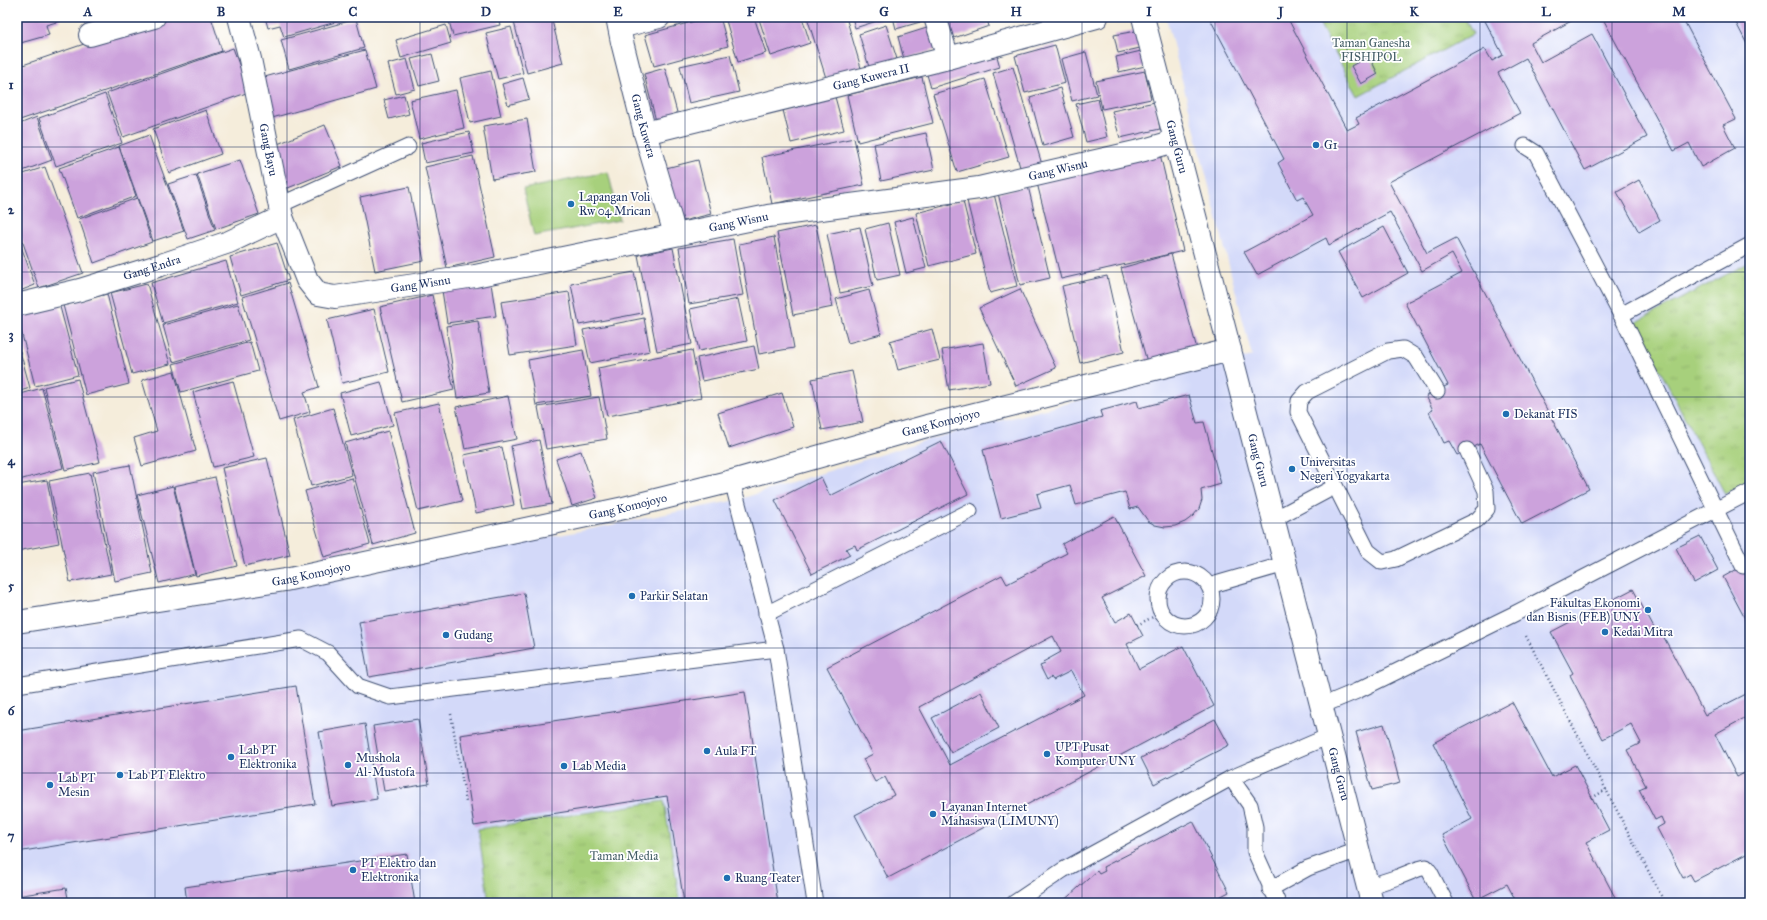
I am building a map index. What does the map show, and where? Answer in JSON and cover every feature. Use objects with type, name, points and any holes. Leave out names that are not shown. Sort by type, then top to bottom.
[{"type":"street","points":[[90,35],[154,17]]},
{"type":"street","name":"Gang Bayu","points":[[238,17],[250,58],[281,211],[307,280]]},
{"type":"street","points":[[618,22],[659,17]]},
{"type":"street","points":[[934,17],[948,58]]},
{"type":"street","name":"Gang Kuwera II","points":[[645,132],[948,58],[1097,17]]},
{"type":"street","name":"Gang Guru","points":[[1143,17],[1274,520],[1369,895]]},
{"type":"street","name":"Gang Kuwera","points":[[618,22],[645,132],[675,234]]},
{"type":"street","name":"Gang Wisnu","points":[[307,280],[318,294],[335,297],[475,276],[768,216],[979,188],[1144,150],[1175,141]]},
{"type":"street","name":"Gang Endra","points":[[17,305],[80,290],[229,242],[281,211]]},
{"type":"street","name":"Gang Komojoyo","points":[[17,622],[285,580],[624,508],[732,481],[927,426],[1230,350]]},
{"type":"lane","points":[[1525,146],[1536,153],[1621,315],[1743,566]]},
{"type":"lane","points":[[281,211],[408,147]]},
{"type":"lane","points":[[1621,315],[1750,245]]},
{"type":"lane","points":[[1437,390],[1416,357],[1403,349],[1388,351],[1307,392],[1299,401],[1298,412],[1334,487],[1368,551],[1382,562],[1396,559],[1477,520],[1487,509],[1486,491],[1468,450]]},
{"type":"lane","points":[[732,481],[776,650],[815,903]]},
{"type":"lane","points":[[1274,520],[1334,487]]},
{"type":"lane","points":[[1321,706],[1357,691],[1514,614],[1716,511],[1750,492]]},
{"type":"lane","points":[[766,614],[970,511]]},
{"type":"lane","points":[[1208,586],[1285,564]]},
{"type":"lane","points":[[1189,572],[1200,577],[1208,586],[1212,598],[1210,610],[1203,620],[1192,626],[1181,626],[1169,622],[1161,613],[1158,601],[1159,589],[1166,579],[1177,573],[1189,572]]},
{"type":"lane","points":[[17,685],[301,639],[328,653],[358,686],[390,697],[776,650]]},
{"type":"lane","points":[[1014,903],[1063,870],[1231,778],[1329,736]]},
{"type":"lane","points":[[1231,778],[1250,805],[1255,827],[1255,852],[1270,889],[1278,903]]},
{"type":"lane","points":[[1270,889],[1308,868],[1358,850]]},
{"type":"lane","points":[[1369,895],[1398,877],[1426,867],[1446,903]]},
{"type":"path","points":[[1137,625],[1161,613]]},
{"type":"path","points":[[1514,614],[1665,903]]},
{"type":"path","points":[[447,690],[466,802]]},
{"type":"path","points":[[1592,798],[1607,790]]},
{"type":"shaded area","name":"Universitas Negeri Yogyakarta","points":[[1166,17],[1750,17],[1750,903],[17,903],[17,633],[273,592],[737,500],[933,438],[1252,356]]},
{"type":"green space","name":"Taman Ganesha FISHIPOL","points":[[1316,17],[1464,17],[1473,34],[1358,96]]},
{"type":"green space","name":"Lapangan Voli Rw 04 Mrican","points":[[608,172],[620,220],[534,236],[523,189]]},
{"type":"green space","points":[[1750,262],[1750,481],[1725,494],[1635,323]]},
{"type":"green space","name":"Taman Media","points":[[664,801],[680,903],[489,903],[478,829]]},
{"type":"building","points":[[17,17],[59,17],[60,21],[46,25],[49,35],[17,44]]},
{"type":"building","points":[[163,17],[211,17],[222,51],[17,121],[17,67]]},
{"type":"building","points":[[265,17],[353,17],[284,37],[280,25],[268,28]]},
{"type":"building","points":[[448,17],[498,17],[500,25],[453,36]]},
{"type":"building","points":[[535,17],[551,17],[563,63],[527,73],[514,22]]},
{"type":"building","points":[[709,17],[720,17],[728,46],[654,66],[645,35]]},
{"type":"building","points":[[725,17],[754,17],[766,53],[738,62]]},
{"type":"building","points":[[764,17],[802,17],[810,43],[771,56],[759,19]]},
{"type":"building","points":[[807,17],[846,17],[861,68],[826,78]]},
{"type":"building","points":[[852,17],[886,17],[886,18],[855,28]]},
{"type":"building","points":[[893,17],[926,17],[927,20],[896,29]]},
{"type":"building","points":[[936,17],[986,17],[989,26],[945,41]]},
{"type":"building","points":[[1209,17],[1287,17],[1347,130],[1359,124],[1356,118],[1485,49],[1492,61],[1503,55],[1484,19],[1487,17],[1572,17],[1573,20],[1531,43],[1541,62],[1592,34],[1647,137],[1585,170],[1526,58],[1498,73],[1520,113],[1389,182],[1427,253],[1456,238],[1589,489],[1522,524],[1480,444],[1457,455],[1449,441],[1444,443],[1429,412],[1433,410],[1426,396],[1448,385],[1405,303],[1462,273],[1452,254],[1422,271],[1390,212],[1329,245],[1326,238],[1257,275],[1244,252],[1313,215],[1303,197],[1297,200],[1278,163],[1284,159]]},
{"type":"building","points":[[1602,17],[1682,17],[1736,119],[1723,125],[1735,148],[1701,167],[1689,143],[1674,151]]},
{"type":"building","points":[[1733,17],[1750,17],[1750,50]]},
{"type":"building","points":[[356,19],[364,48],[289,69],[281,40]]},
{"type":"building","points":[[446,25],[451,43],[401,58],[396,40]]},
{"type":"building","points":[[886,25],[897,59],[869,67],[859,34]]},
{"type":"building","points":[[511,27],[523,73],[498,79],[486,33]]},
{"type":"building","points":[[930,27],[937,49],[904,59],[898,37]]},
{"type":"building","points":[[1136,31],[1140,48],[1118,53],[1114,35]]},
{"type":"building","points":[[1055,45],[1065,83],[1025,93],[1015,56]]},
{"type":"building","points":[[994,46],[1000,67],[931,88],[925,68]]},
{"type":"building","points":[[233,48],[249,92],[123,137],[107,93]]},
{"type":"building","points":[[365,50],[376,89],[272,118],[261,78]]},
{"type":"building","points":[[1141,51],[1145,66],[1119,72],[1116,57]]},
{"type":"building","points":[[1086,52],[1097,95],[1072,101],[1061,59]]},
{"type":"building","points":[[432,54],[439,81],[419,86],[411,59]]},
{"type":"building","points":[[730,55],[739,92],[689,103],[680,66]]},
{"type":"building","points":[[1369,56],[1378,74],[1361,84],[1351,66]]},
{"type":"building","points":[[407,59],[415,89],[396,94],[388,64]]},
{"type":"building","points":[[1013,67],[1043,168],[1022,174],[993,73]]},
{"type":"building","points":[[665,68],[678,116],[656,121],[644,74]]},
{"type":"building","points":[[491,71],[501,116],[470,123],[460,78]]},
{"type":"building","points":[[1145,71],[1151,99],[1102,109],[1096,81]]},
{"type":"building","points":[[922,77],[933,123],[858,142],[847,95]]},
{"type":"building","points":[[523,78],[529,99],[508,105],[502,84]]},
{"type":"building","points":[[985,79],[1009,157],[957,172],[933,94]]},
{"type":"building","points":[[1060,88],[1074,137],[1043,146],[1030,97]]},
{"type":"building","points":[[456,90],[464,128],[419,139],[410,100]]},
{"type":"building","points":[[105,94],[122,143],[56,166],[39,118]]},
{"type":"building","points":[[404,95],[409,114],[389,119],[384,100]]},
{"type":"building","points":[[835,97],[844,130],[791,143],[783,110]]},
{"type":"building","points":[[1098,99],[1107,137],[1086,142],[1076,104]]},
{"type":"building","points":[[1155,102],[1160,129],[1120,138],[1112,111]]},
{"type":"building","points":[[206,110],[221,154],[169,173],[153,129]]},
{"type":"building","points":[[37,117],[52,160],[17,173],[17,125]]},
{"type":"building","points":[[527,119],[536,172],[492,179],[483,126]]},
{"type":"building","points":[[325,125],[342,166],[288,188],[275,145]]},
{"type":"building","points":[[469,132],[474,153],[425,163],[421,143]]},
{"type":"building","points":[[926,133],[934,170],[881,181],[874,144]]},
{"type":"building","points":[[149,135],[184,231],[153,241],[119,146]]},
{"type":"building","points":[[854,138],[864,185],[772,204],[762,157]]},
{"type":"building","points":[[119,147],[136,196],[77,218],[59,168]]},
{"type":"building","points":[[1160,154],[1183,251],[1061,279],[1037,183]]},
{"type":"building","points":[[473,156],[495,257],[447,268],[425,167]]},
{"type":"building","points":[[240,160],[259,214],[216,229],[197,174]]},
{"type":"building","points":[[698,160],[711,214],[679,222],[666,168]]},
{"type":"building","points":[[45,167],[83,273],[39,288],[17,226],[17,176]]},
{"type":"building","points":[[196,175],[215,230],[188,239],[168,184]]},
{"type":"building","points":[[1639,180],[1660,220],[1639,232],[1617,192]]},
{"type":"building","points":[[1028,186],[1050,278],[1020,285],[998,193]]},
{"type":"building","points":[[409,187],[424,261],[375,271],[360,197]]},
{"type":"building","points":[[994,194],[1017,286],[990,293],[967,201]]},
{"type":"building","points":[[137,198],[152,242],[94,263],[79,219]]},
{"type":"building","points":[[963,201],[976,254],[929,266],[916,213]]},
{"type":"building","points":[[913,217],[926,268],[906,273],[894,222]]},
{"type":"building","points":[[888,223],[900,275],[877,280],[865,229]]},
{"type":"building","points":[[816,225],[833,307],[793,315],[777,233]]},
{"type":"building","points":[[860,227],[873,286],[840,293],[827,234]]},
{"type":"building","points":[[1384,227],[1408,273],[1363,298],[1338,252]]},
{"type":"building","points":[[17,235],[35,285],[17,292]]},
{"type":"building","points":[[774,237],[794,348],[759,354],[739,244]]},
{"type":"building","points":[[733,239],[743,295],[689,304],[679,248]]},
{"type":"building","points":[[277,243],[289,280],[241,295],[230,257]]},
{"type":"building","points":[[673,248],[692,344],[657,351],[638,255]]},
{"type":"building","points":[[1171,254],[1197,349],[1147,362],[1121,268]]},
{"type":"building","points":[[226,261],[238,302],[163,323],[151,283]]},
{"type":"building","points":[[634,272],[642,313],[579,325],[571,284]]},
{"type":"building","points":[[1107,276],[1124,352],[1080,363],[1062,286]]},
{"type":"building","points":[[490,277],[496,316],[447,323],[441,284]]},
{"type":"building","points":[[288,283],[319,387],[304,392],[310,412],[279,421],[242,297]]},
{"type":"building","points":[[147,284],[170,364],[132,374],[110,293]]},
{"type":"building","points":[[1020,289],[1056,368],[1016,386],[979,308]]},
{"type":"building","points":[[869,290],[881,334],[848,343],[836,299]]},
{"type":"building","points":[[569,292],[577,345],[510,355],[501,302]]},
{"type":"building","points":[[107,294],[129,384],[86,395],[63,305]]},
{"type":"building","points":[[432,295],[454,390],[402,402],[380,307]]},
{"type":"building","points":[[738,299],[747,341],[699,351],[690,309]]},
{"type":"building","points":[[59,303],[78,375],[35,386],[17,315]]},
{"type":"building","points":[[238,304],[249,340],[173,362],[163,325]]},
{"type":"building","points":[[374,309],[389,372],[342,383],[327,320]]},
{"type":"building","points":[[644,318],[650,351],[590,363],[583,330]]},
{"type":"building","points":[[478,321],[489,393],[457,398],[446,326]]},
{"type":"building","points":[[932,329],[940,360],[898,370],[890,341]]},
{"type":"building","points":[[250,342],[258,371],[181,392],[173,364]]},
{"type":"building","points":[[983,343],[990,383],[949,390],[942,350]]},
{"type":"building","points":[[754,346],[759,369],[702,381],[697,358]]},
{"type":"building","points":[[583,350],[591,396],[536,405],[528,360]]},
{"type":"building","points":[[692,350],[701,398],[607,416],[598,368]]},
{"type":"building","points":[[20,351],[30,388],[17,392],[17,352]]},
{"type":"building","points":[[174,371],[196,451],[142,466],[134,438],[157,431],[142,380]]},
{"type":"building","points":[[852,371],[863,422],[822,430],[812,379]]},
{"type":"building","points":[[78,379],[100,462],[65,470],[44,387]]},
{"type":"building","points":[[233,381],[254,457],[213,467],[193,392]]},
{"type":"building","points":[[381,382],[393,425],[351,436],[340,393]]},
{"type":"building","points":[[42,388],[63,468],[19,480],[17,473],[17,395]]},
{"type":"building","points":[[782,393],[793,427],[729,448],[718,413]]},
{"type":"building","points":[[1189,395],[1197,423],[1204,422],[1221,484],[1201,490],[1202,500],[1199,509],[1185,522],[1175,526],[1165,527],[1155,525],[1148,521],[1138,507],[1130,509],[1125,492],[1076,505],[1070,485],[1037,494],[1041,508],[1001,518],[983,450],[1102,417],[1100,411],[1137,401],[1139,408]]},
{"type":"building","points":[[508,396],[517,439],[465,449],[456,407]]},
{"type":"building","points":[[599,397],[607,439],[546,449],[538,407]]},
{"type":"building","points":[[439,403],[462,501],[418,511],[395,413]]},
{"type":"building","points":[[333,408],[352,475],[311,486],[293,420]]},
{"type":"building","points":[[388,431],[415,533],[373,545],[345,443]]},
{"type":"building","points":[[539,440],[552,504],[523,509],[511,446]]},
{"type":"building","points":[[941,441],[968,494],[857,550],[855,545],[846,549],[850,555],[812,574],[775,500],[821,477],[830,496]]},
{"type":"building","points":[[502,447],[514,505],[476,513],[464,455]]},
{"type":"building","points":[[581,451],[597,498],[572,506],[556,459]]},
{"type":"building","points":[[267,458],[290,555],[245,566],[222,468]]},
{"type":"building","points":[[130,465],[152,573],[115,581],[93,472]]},
{"type":"building","points":[[90,473],[111,574],[70,582],[49,481]]},
{"type":"building","points":[[215,477],[237,566],[196,576],[174,486]]},
{"type":"building","points":[[352,478],[370,544],[324,557],[305,491]]},
{"type":"building","points":[[47,480],[59,543],[17,551],[17,485]]},
{"type":"building","points":[[173,486],[195,574],[159,583],[137,495]]},
{"type":"building","points":[[1114,516],[1146,576],[1102,598],[1115,622],[1131,613],[1143,636],[1127,644],[1139,669],[1183,646],[1214,706],[888,878],[855,815],[894,795],[885,777],[875,782],[863,759],[873,754],[827,667],[1002,575],[1007,584],[1067,553],[1062,544]],"holes":[[[1053,636],[1061,652],[1043,662],[1045,664],[1040,666],[1047,680],[1051,677],[1053,680],[1071,671],[1084,695],[950,765],[919,707]]]},
{"type":"building","points":[[1700,536],[1718,570],[1694,583],[1676,548]]},
{"type":"building","points":[[1750,562],[1750,628],[1723,577]]},
{"type":"building","points":[[1633,589],[1655,630],[1659,628],[1705,715],[1750,692],[1750,715],[1715,734],[1737,777],[1750,770],[1750,852],[1694,881],[1690,874],[1683,878],[1657,828],[1664,824],[1661,817],[1655,820],[1639,789],[1646,786],[1627,750],[1641,743],[1631,724],[1603,739],[1570,675],[1573,673],[1551,632]]},
{"type":"building","name":"Gudang","points":[[524,593],[534,648],[369,677],[359,622]]},
{"type":"building","points":[[296,686],[315,804],[17,852],[17,731]]},
{"type":"building","points":[[745,692],[778,903],[684,903],[667,796],[474,826],[460,735]]},
{"type":"building","points":[[981,692],[999,728],[951,753],[932,718]]},
{"type":"building","points":[[1512,702],[1552,777],[1575,765],[1609,830],[1586,842],[1618,903],[1517,903],[1507,884],[1476,900],[1442,835],[1472,819],[1433,743]]},
{"type":"building","points":[[418,719],[429,784],[384,791],[373,726]]},
{"type":"building","points":[[1215,719],[1229,745],[1154,784],[1141,758]]},
{"type":"building","name":"Mushola Al-Mustofa","points":[[365,724],[377,799],[332,806],[319,732]]},
{"type":"building","points":[[1384,724],[1400,783],[1372,790],[1356,732]]},
{"type":"building","points":[[1193,821],[1229,892],[1208,903],[1061,903],[1097,871],[1099,874],[1105,871],[1103,867]]},
{"type":"building","name":"PT Elektro dan Elektronika","points":[[407,854],[415,903],[187,903],[185,887]]},
{"type":"building","points":[[66,888],[69,903],[17,903],[17,896]]},
{"type":"place","name":"G1","points":[[1316,145]]},
{"type":"place","name":"Lapangan Voli Rw 04 Mrican","points":[[571,204]]},
{"type":"place","name":"Dekanat FIS","points":[[1506,414]]},
{"type":"place","name":"Universitas Negeri Yogyakarta","points":[[1292,469]]},
{"type":"place","name":"Parkir Selatan","points":[[632,596]]},
{"type":"place","name":"Fakultas Ekonomi dan Bisnis (FEB) UNY","points":[[1648,610]]},
{"type":"place","name":"Kedai Mitra","points":[[1605,632]]},
{"type":"place","name":"Gudang","points":[[446,635]]},
{"type":"place","name":"Aula FT","points":[[707,751]]},
{"type":"place","name":"UPT Pusat Komputer UNY","points":[[1047,754]]},
{"type":"place","name":"Lab PT Elektronika","points":[[231,757]]},
{"type":"place","name":"Mushola Al-Mustofa","points":[[348,765]]},
{"type":"place","name":"Lab Media","points":[[564,766]]},
{"type":"place","name":"Lab PT Elektro","points":[[120,775]]},
{"type":"place","name":"Lab PT Mesin","points":[[50,785]]},
{"type":"place","name":"Layanan Internet Mahasiswa (LIMUNY)","points":[[933,814]]},
{"type":"place","name":"PT Elektro dan Elektronika","points":[[353,870]]},
{"type":"place","name":"Ruang Teater","points":[[727,878]]}]
